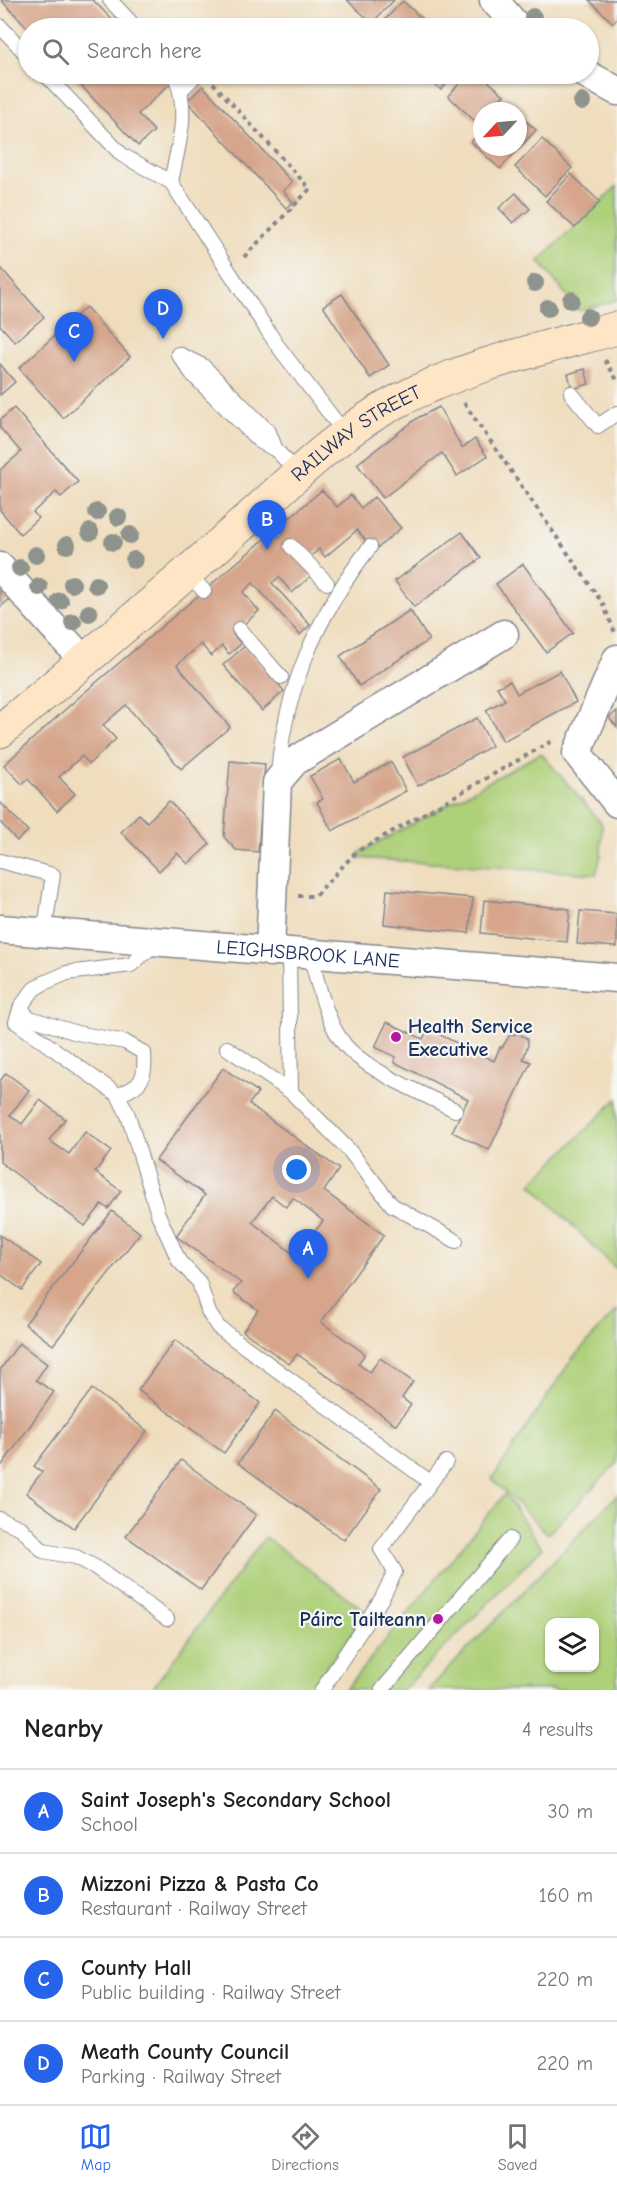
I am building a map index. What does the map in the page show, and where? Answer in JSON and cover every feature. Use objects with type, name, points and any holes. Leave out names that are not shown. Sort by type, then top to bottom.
[{"type":"main road","name":"RAILWAY STREET","points":[[0,731],[83,660],[196,581],[268,519],[299,474],[346,435],[394,403],[490,362],[609,340]]},
{"type":"street","points":[[494,0],[509,18]]},
{"type":"street","points":[[599,81],[617,91]]},
{"type":"street","points":[[0,567],[83,660]]},
{"type":"street","points":[[289,953],[272,898],[278,782],[295,761],[504,634]]},
{"type":"street","points":[[617,659],[577,753],[617,803]]},
{"type":"street","name":"LEIGHSBROOK LANE","points":[[0,929],[617,978]]},
{"type":"lane","points":[[110,0],[127,18]]},
{"type":"lane","points":[[0,26],[18,45]]},
{"type":"lane","points":[[55,84],[122,155],[171,182],[278,345],[346,435]]},
{"type":"lane","points":[[171,182],[183,116],[182,89],[179,84]]},
{"type":"lane","points":[[182,89],[187,84]]},
{"type":"lane","points":[[276,450],[269,432],[203,366],[178,354],[193,375],[259,441],[276,450],[299,474]]},
{"type":"lane","points":[[571,393],[598,426],[617,413]]},
{"type":"lane","points":[[291,546],[327,582]]},
{"type":"lane","points":[[278,782],[280,745],[300,673],[314,634],[333,599],[370,547]]},
{"type":"lane","points":[[238,629],[281,677]]},
{"type":"lane","points":[[0,861],[53,875],[44,933]]},
{"type":"lane","points":[[157,942],[131,965],[67,973],[44,983],[34,989],[21,1006],[16,1022],[118,1095],[128,1115],[158,1214],[179,1262],[198,1282],[209,1313],[218,1327],[430,1482]]},
{"type":"lane","points":[[289,953],[291,1092]]},
{"type":"lane","points":[[289,953],[343,1043],[355,1055],[375,1069],[455,1110]]},
{"type":"lane","points":[[21,1006],[27,1017],[77,1033],[124,1042],[144,1053],[145,1072],[135,1088],[118,1095]]},
{"type":"lane","points":[[227,1048],[291,1092],[348,1149],[392,1205],[456,1241]]},
{"type":"lane","points":[[322,1690],[382,1598],[395,1572],[381,1549],[446,1462]]},
{"type":"lane","points":[[0,1519],[21,1528],[43,1551],[76,1557],[95,1567],[167,1619]]},
{"type":"lane","points":[[382,1690],[510,1539]]},
{"type":"path","points":[[214,84],[310,189],[230,271]]},
{"type":"path","points":[[609,340],[616,380]]},
{"type":"path","points":[[462,402],[603,604],[617,638]]},
{"type":"path","points":[[272,898],[315,896],[356,852],[557,737]]},
{"type":"green space","points":[[617,186],[617,300],[579,311],[539,261]]},
{"type":"green space","points":[[541,753],[602,824],[601,856],[596,874],[358,858],[359,853]]},
{"type":"green space","points":[[617,1099],[617,1270],[531,1184]]},
{"type":"green space","points":[[617,1310],[617,1463],[548,1534],[492,1479],[572,1359]]},
{"type":"green space","name":"Páirc Tailteann","points":[[505,1494],[542,1548],[403,1690],[345,1690]]},
{"type":"green space","points":[[617,1495],[617,1690],[428,1690]]},
{"type":"green space","points":[[265,1537],[368,1613],[309,1690],[151,1690]]},
{"type":"building","points":[[1,0],[93,0],[110,18],[18,18]]},
{"type":"building","points":[[347,0],[394,0],[377,18],[367,18]]},
{"type":"building","points":[[589,0],[617,0],[617,19],[613,23]]},
{"type":"building","points":[[403,1],[421,18],[387,18]]},
{"type":"building","points":[[79,84],[170,84],[138,114],[154,131],[138,146]]},
{"type":"building","points":[[434,84],[447,84],[441,90]]},
{"type":"building","points":[[459,84],[491,84],[504,95],[497,102],[473,102],[473,119],[448,96]]},
{"type":"building","points":[[203,86],[292,182],[283,191],[293,202],[286,208],[187,101]]},
{"type":"building","points":[[527,122],[536,130],[527,140]]},
{"type":"building","points":[[542,139],[572,168],[545,196],[515,167]]},
{"type":"building","points":[[486,156],[512,156],[500,169]]},
{"type":"building","points":[[571,174],[600,202],[575,228],[546,201]]},
{"type":"building","points":[[516,193],[530,209],[513,223],[499,208]]},
{"type":"building","points":[[0,267],[44,317],[15,342],[0,325]]},
{"type":"building","points":[[342,294],[389,365],[370,378],[323,306]]},
{"type":"building","points":[[86,307],[130,357],[63,418],[19,368]]},
{"type":"building","points":[[0,364],[15,382],[0,395]]},
{"type":"building","points":[[585,369],[589,384],[572,389],[568,374]]},
{"type":"building","points":[[439,407],[462,448],[475,439],[487,456],[457,476],[442,453],[383,498],[357,464],[419,417]]},
{"type":"building","points":[[14,408],[78,482],[61,497],[56,492],[33,512],[38,518],[20,534],[0,510],[0,470],[21,452],[0,428],[0,420]]},
{"type":"building","points":[[322,490],[337,507],[351,495],[361,508],[374,497],[401,528],[374,551],[357,530],[325,557],[319,549],[308,559],[311,576],[292,593],[279,577],[272,583],[310,625],[300,635],[253,583],[243,592],[259,611],[233,634],[241,644],[229,654],[222,646],[211,656],[201,644],[177,665],[230,727],[181,769],[126,705],[103,725],[116,739],[89,764],[82,756],[59,777],[75,794],[57,811],[28,779],[22,784],[4,765],[78,698]]},
{"type":"building","points":[[462,532],[481,558],[414,607],[395,581]]},
{"type":"building","points":[[523,564],[573,633],[546,652],[496,584]]},
{"type":"building","points":[[0,588],[10,599],[0,607]]},
{"type":"building","points":[[410,610],[429,640],[359,686],[340,656]]},
{"type":"building","points":[[245,646],[284,691],[262,711],[223,665]]},
{"type":"building","points":[[560,671],[576,702],[503,741],[486,710],[505,700],[497,687],[510,681],[517,694]]},
{"type":"building","points":[[617,711],[617,727],[609,718]]},
{"type":"building","points":[[477,718],[492,746],[418,786],[403,757]]},
{"type":"building","points":[[341,759],[354,782],[391,762],[406,791],[332,831],[317,802],[323,799],[310,776]]},
{"type":"building","points":[[230,761],[265,764],[258,852],[236,850],[224,837]]},
{"type":"building","points":[[169,801],[210,844],[188,864],[177,853],[159,871],[121,832],[139,814],[147,822]]},
{"type":"building","points":[[0,802],[28,831],[17,841],[0,822]]},
{"type":"building","points":[[387,890],[473,898],[469,933],[384,924]]},
{"type":"building","points":[[484,900],[570,909],[567,942],[481,933]]},
{"type":"building","points":[[580,911],[617,914],[617,947],[577,944]]},
{"type":"building","points":[[387,1022],[423,1039],[428,1029],[494,1061],[500,1047],[502,1048],[509,1036],[518,1033],[527,1039],[528,1045],[523,1059],[531,1062],[489,1150],[452,1132],[468,1099],[394,1062],[396,1057],[375,1047]]},
{"type":"building","points":[[223,1068],[258,1092],[249,1104],[339,1169],[324,1191],[384,1235],[321,1322],[365,1354],[358,1364],[370,1372],[380,1358],[413,1382],[402,1398],[411,1405],[396,1425],[297,1354],[289,1364],[243,1331],[258,1310],[233,1292],[241,1283],[176,1236],[205,1195],[156,1160]],"holes":[[[272,1196],[286,1207],[293,1198],[323,1221],[296,1256],[252,1222]]]},
{"type":"building","points":[[6,1073],[29,1090],[10,1115],[22,1124],[40,1100],[65,1119],[49,1140],[69,1154],[85,1132],[111,1151],[95,1172],[121,1191],[108,1209],[102,1204],[85,1226],[0,1162],[0,1081]]},
{"type":"building","points":[[112,1211],[140,1233],[53,1345],[25,1324]]},
{"type":"building","points":[[0,1235],[41,1264],[22,1290],[0,1274]]},
{"type":"building","points":[[175,1340],[260,1403],[224,1453],[138,1390]]},
{"type":"building","points":[[19,1343],[47,1364],[36,1380],[54,1392],[0,1468],[0,1370]]},
{"type":"building","points":[[92,1389],[147,1431],[74,1528],[26,1493],[42,1472],[34,1466]]},
{"type":"building","points":[[275,1411],[381,1489],[344,1540],[238,1463]]},
{"type":"building","points":[[181,1460],[256,1515],[201,1590],[126,1536]]},
{"type":"place","name":"Meath County Council","points":[[163,339]]},
{"type":"place","name":"County Hall","points":[[74,362]]},
{"type":"place","name":"Mizzoni Pizza & Pasta Co","points":[[267,550]]},
{"type":"place","name":"Health Service Executive","points":[[396,1037]]},
{"type":"place","name":"Saint Joseph's Secondary School","points":[[308,1279]]},
{"type":"place","name":"Páirc Tailteann","points":[[438,1619]]}]
